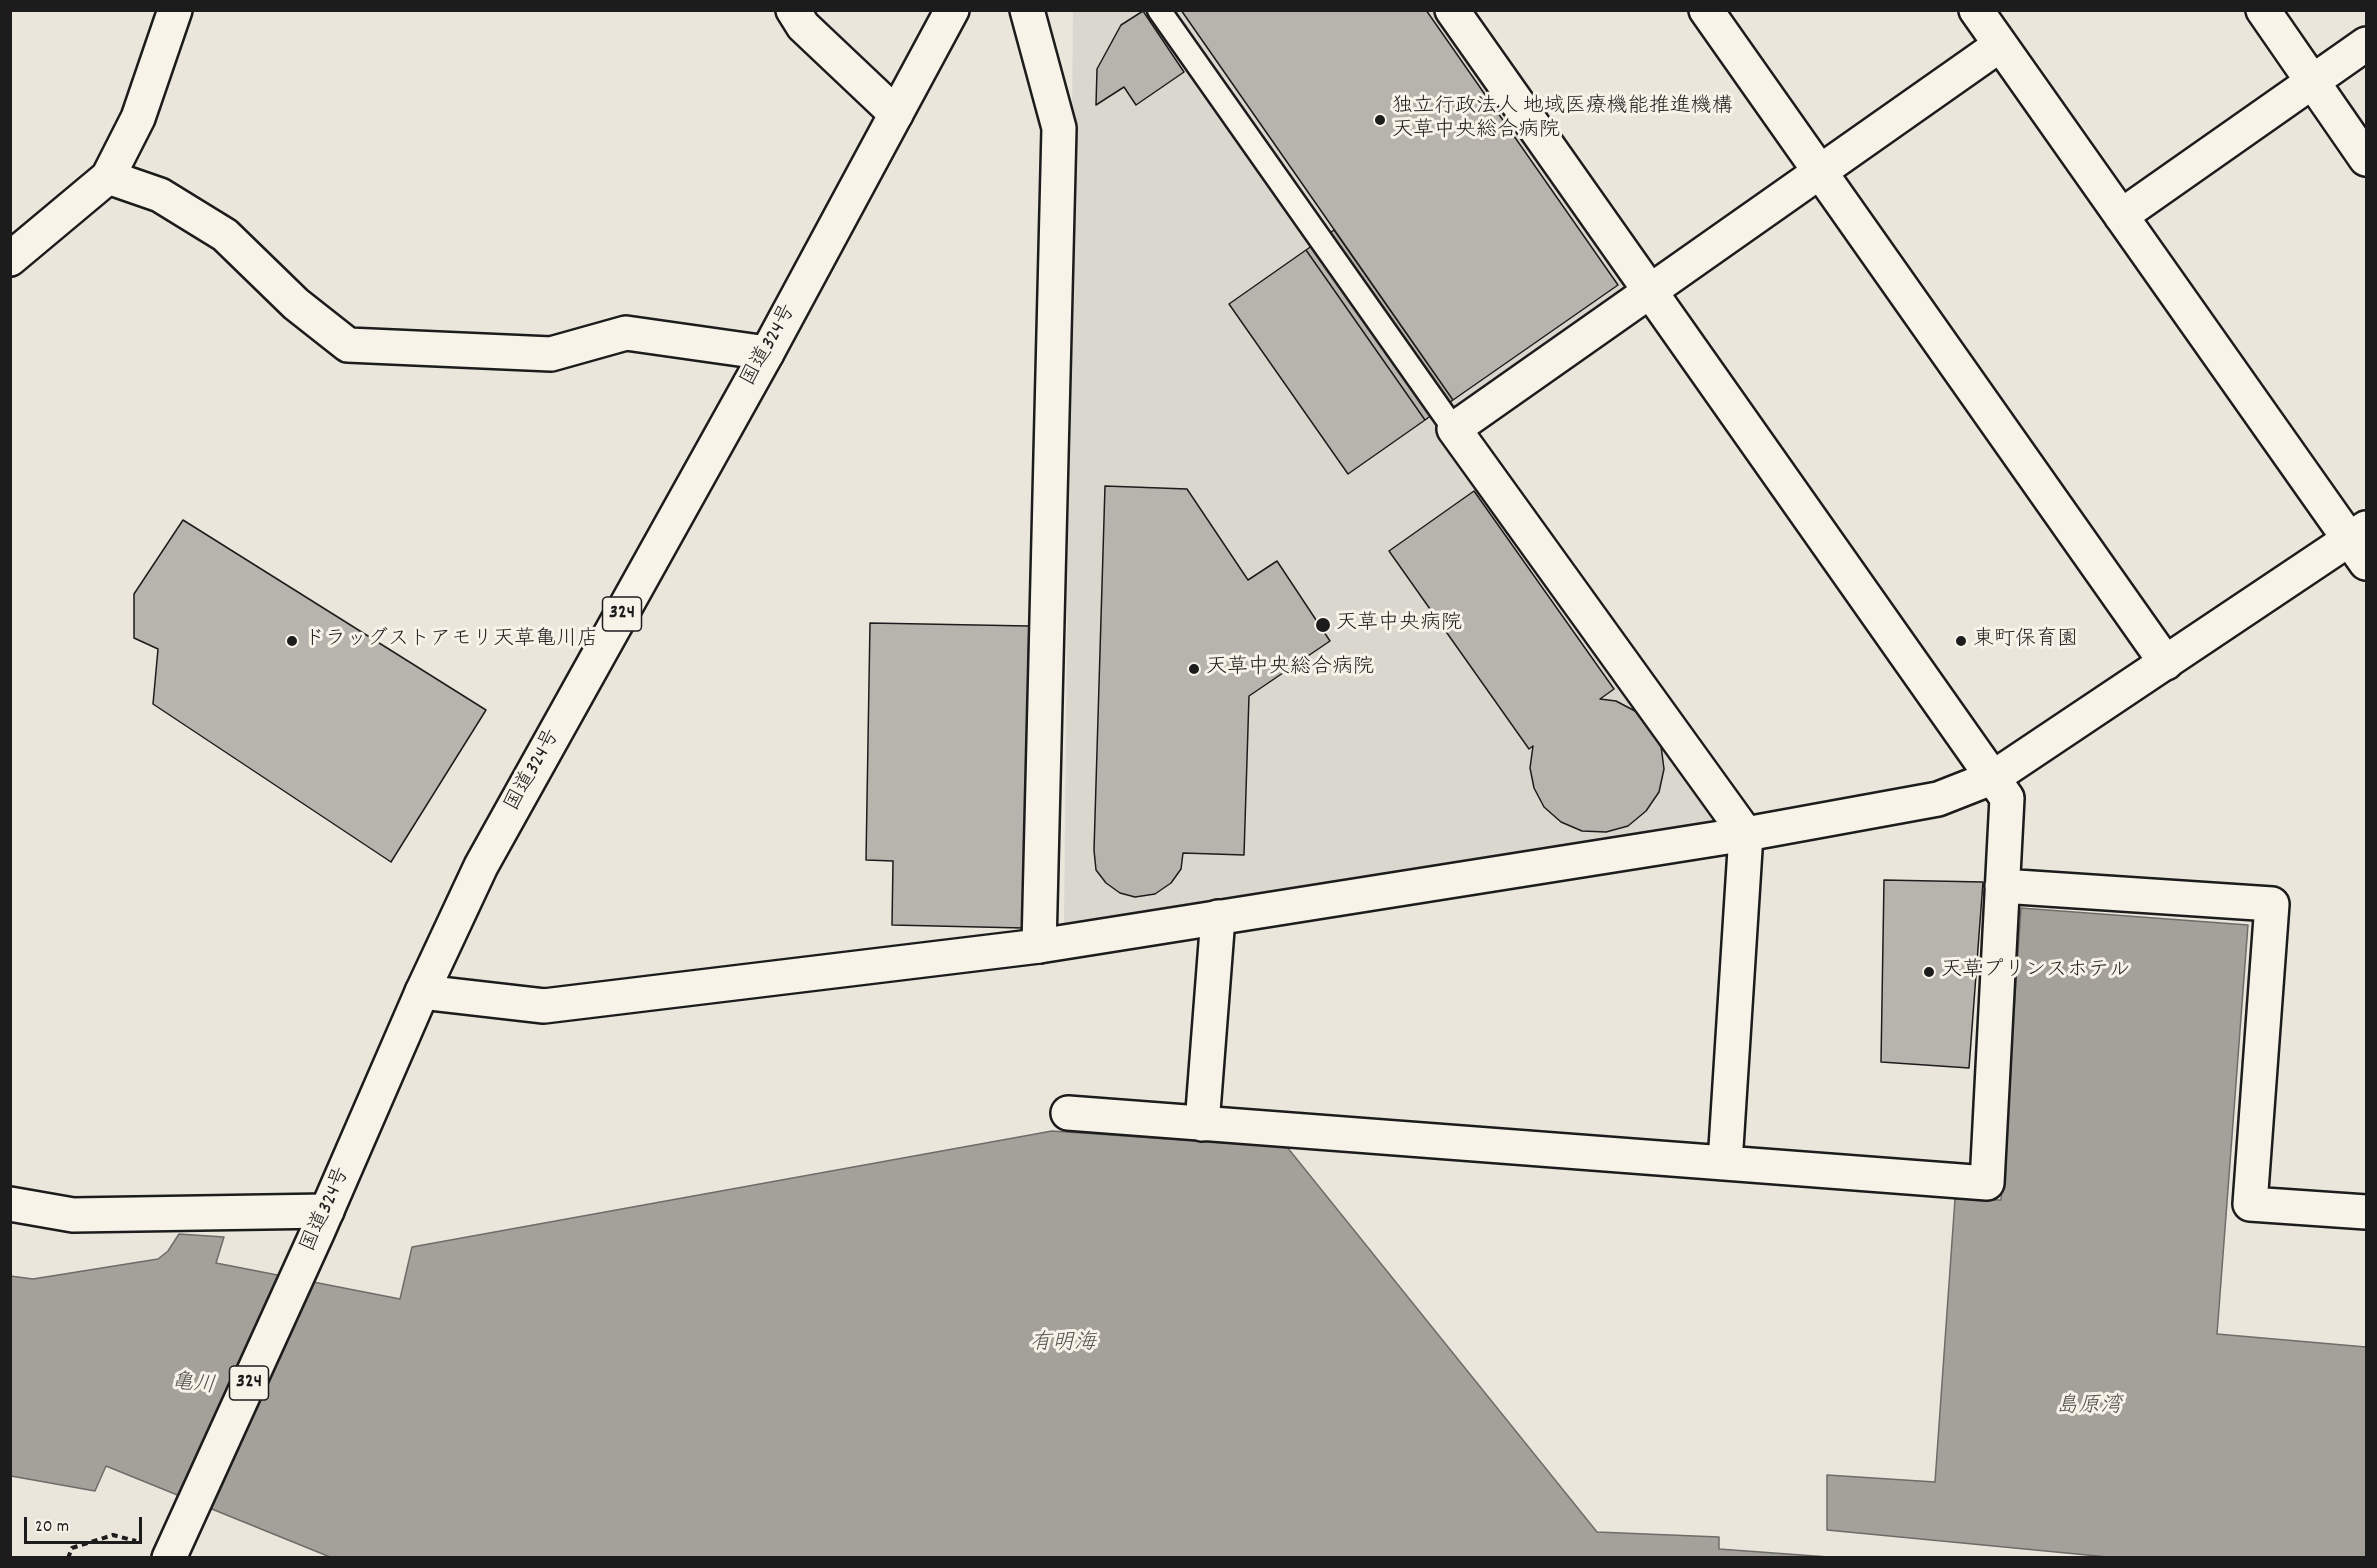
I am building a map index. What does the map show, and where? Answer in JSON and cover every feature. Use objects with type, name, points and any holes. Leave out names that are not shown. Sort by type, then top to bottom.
[{"type":"main road","points":[[10,259],[108,177],[138,118],[175,10]]},
{"type":"main road","points":[[793,10],[803,26],[896,114]]},
{"type":"main road","name":"国道324号","points":[[173,1548],[323,1221],[422,992],[481,866],[767,353],[952,10]]},
{"type":"main road","points":[[1028,10],[1059,128],[1039,946]]},
{"type":"main road","points":[[1068,1113],[1987,1183],[2007,798],[1452,10]]},
{"type":"main road","points":[[1706,10],[2166,663]]},
{"type":"main road","points":[[422,992],[544,1006],[1039,946],[1746,834],[1938,800],[1994,777],[2166,663],[2361,544],[2121,216],[1976,10]]},
{"type":"main road","points":[[2263,10],[2367,159]]},
{"type":"main road","points":[[2121,216],[2367,44]]},
{"type":"main road","points":[[1725,1163],[1746,834],[1454,429],[2000,45]]},
{"type":"main road","points":[[108,177],[160,195],[225,235],[296,304],[348,345],[551,354],[626,333],[767,353]]},
{"type":"main road","points":[[2002,886],[2272,904],[2250,1204],[2367,1212]]},
{"type":"main road","points":[[1202,1124],[1218,917]]},
{"type":"main road","points":[[10,1204],[72,1215],[323,1221]]},
{"type":"lane","points":[[1159,10],[1454,429]]},
{"type":"path","points":[[68,1557],[72,1548],[113,1535],[173,1548]]},
{"type":"shaded area","name":"天草中央病院","points":[[1073,11],[1438,11],[1632,287],[1436,426],[1722,824],[1064,926]]},
{"type":"water","name":"島原湾","points":[[2021,908],[2248,925],[2217,1334],[2366,1347],[2366,1557],[2108,1557],[1827,1530],[1827,1475],[1935,1482],[1955,1199],[2001,1200]]},
{"type":"water","name":"有明海","points":[[1052,1131],[1287,1147],[1597,1532],[1719,1537],[1719,1549],[1829,1557],[330,1557],[106,1466],[95,1491],[11,1476],[10,1276],[33,1279],[158,1259],[168,1251],[179,1234],[224,1237],[216,1263],[400,1299],[412,1247]]},
{"type":"building","name":"独立行政法人 地域医療機能推進機構 天草中央総合病院","points":[[1181,10],[1426,10],[1618,285],[1453,400]]},
{"type":"building","points":[[1143,11],[1184,72],[1136,105],[1124,87],[1096,105],[1097,69],[1121,25]]},
{"type":"building","points":[[1334,230],[1453,400],[1425,420],[1306,250]]},
{"type":"building","points":[[1306,250],[1425,420],[1348,474],[1229,304]]},
{"type":"building","name":"天草中央総合病院","points":[[1105,486],[1187,489],[1248,580],[1277,561],[1330,641],[1249,696],[1244,855],[1183,853],[1181,869],[1171,883],[1155,894],[1135,897],[1120,893],[1106,883],[1096,870],[1094,850]]},
{"type":"building","points":[[1474,491],[1614,689],[1600,699],[1616,701],[1635,711],[1650,725],[1661,746],[1664,769],[1659,792],[1646,811],[1628,826],[1606,832],[1582,831],[1561,822],[1544,807],[1534,788],[1530,768],[1533,746],[1529,749],[1389,551]]},
{"type":"building","points":[[183,520],[486,710],[391,862],[153,704],[158,649],[134,638],[134,594]]},
{"type":"building","points":[[870,623],[1029,626],[1023,928],[892,925],[893,861],[866,860]]},
{"type":"building","name":"天草プリンスホテル","points":[[1884,880],[1983,882],[1969,1068],[1881,1062]]},
{"type":"place","name":"独立行政法人 地域医療機能推進機構 天草中央総合病院","points":[[1380,120]]},
{"type":"place","name":"天草中央病院","points":[[1323,625]]},
{"type":"place","name":"ドラッグストアモリ天草亀川店","points":[[292,641]]},
{"type":"place","name":"東町保育園","points":[[1961,641]]},
{"type":"place","name":"天草中央総合病院","points":[[1194,669]]},
{"type":"place","name":"天草プリンスホテル","points":[[1929,972]]},
{"type":"water label","name":"亀川","points":[[193,1386]]}]
